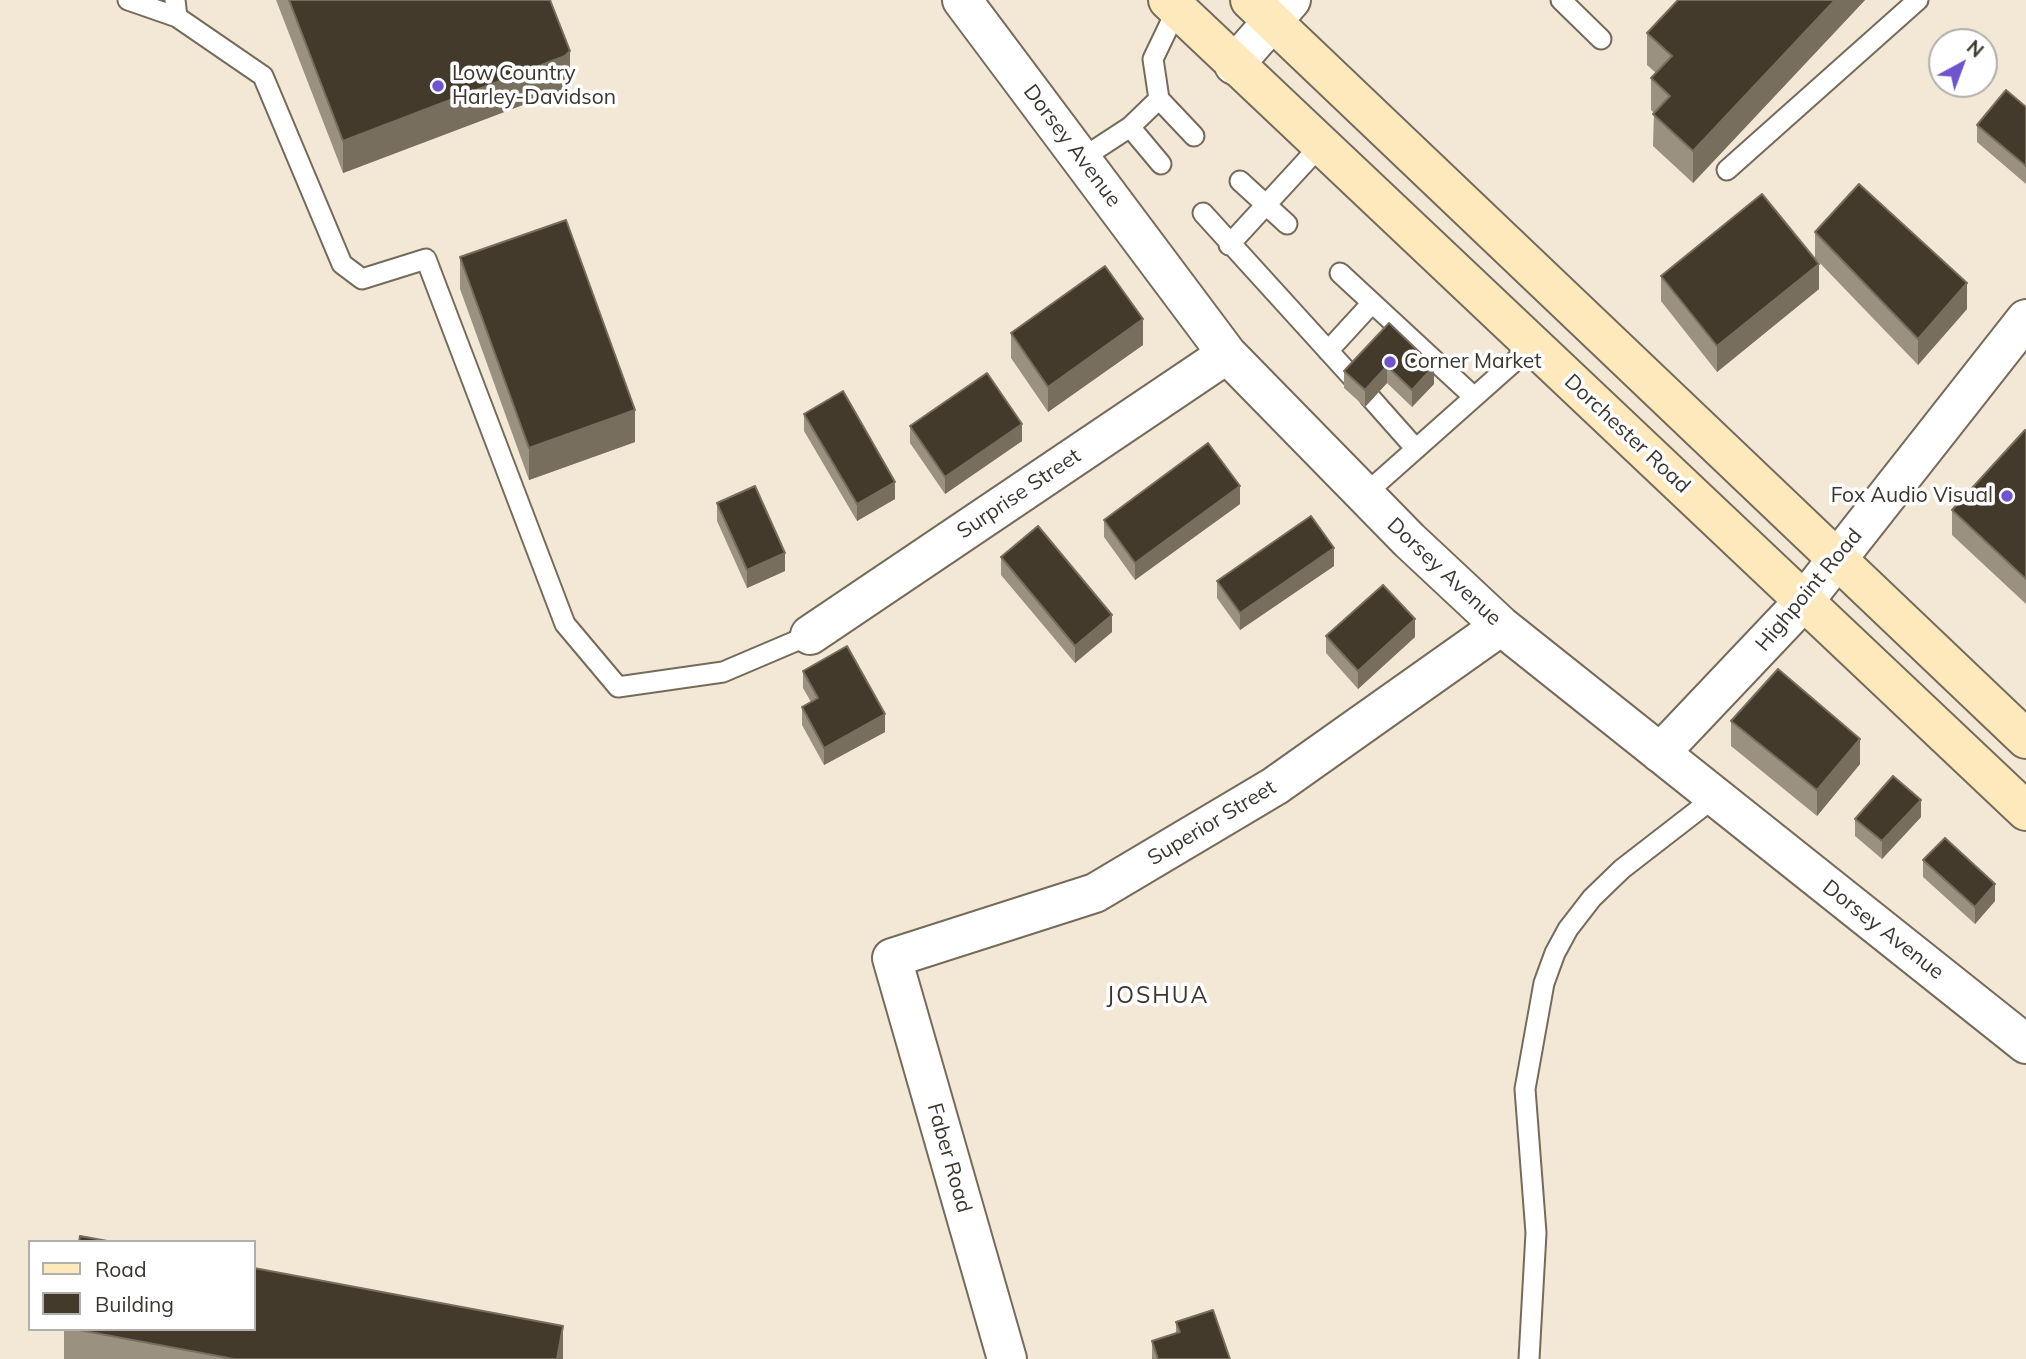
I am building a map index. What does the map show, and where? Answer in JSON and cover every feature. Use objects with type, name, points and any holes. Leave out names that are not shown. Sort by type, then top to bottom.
[{"type":"main road","name":"Dorchester Road","points":[[1173,5],[2026,811]]},
{"type":"main road","points":[[1271,7],[1837,560],[2026,739]]},
{"type":"street","name":"Dorsey Avenue","points":[[962,0],[1227,354],[1364,495],[1501,626],[2026,1044]]},
{"type":"street","points":[[1234,65],[1271,7]]},
{"type":"street","name":"Highpoint Road","points":[[1660,753],[1805,600],[2026,319]]},
{"type":"street","name":"Surprise Street","points":[[810,635],[1227,354]]},
{"type":"street","name":"Superior Street","points":[[892,958],[1095,892],[1275,786],[1501,626]]},
{"type":"street","name":"Faber Road","points":[[892,958],[1007,1359]]},
{"type":"lane","points":[[128,0],[176,9],[262,76],[342,264],[362,279],[426,259],[565,624],[618,687],[723,672],[810,635]]},
{"type":"lane","points":[[1561,0],[1601,38]]},
{"type":"lane","points":[[1727,170],[1918,0]]},
{"type":"lane","points":[[1173,5],[1153,59],[1159,99],[1194,136]]},
{"type":"lane","points":[[1081,159],[1130,127],[1159,99]]},
{"type":"lane","points":[[1130,127],[1161,163]]},
{"type":"lane","points":[[1229,245],[1320,146]]},
{"type":"lane","points":[[1240,181],[1287,224]]},
{"type":"lane","points":[[1203,213],[1229,245],[1352,377]]},
{"type":"lane","points":[[1340,274],[1474,397]]},
{"type":"lane","points":[[1328,351],[1372,303]]},
{"type":"lane","points":[[1364,495],[1533,345]]},
{"type":"lane","points":[[1368,397],[1416,449]]},
{"type":"lane","points":[[1530,1359],[1536,1233],[1524,1089],[1544,983],[1568,929],[1592,898],[1622,869],[1715,797]]},
{"type":"building","name":"Low Country Harley-Davidson","points":[[289,0],[550,0],[570,51],[565,56],[343,141]]},
{"type":"building","points":[[1678,0],[1835,0],[1693,151],[1653,114],[1670,96],[1651,78],[1672,56],[1647,33]]},
{"type":"building","points":[[2006,90],[2026,107],[2026,166],[1977,125]]},
{"type":"building","points":[[1859,184],[1967,283],[1918,339],[1815,232]]},
{"type":"building","points":[[1762,194],[1819,264],[1717,346],[1661,276]]},
{"type":"building","points":[[566,220],[635,410],[529,448],[460,257]]},
{"type":"building","points":[[1105,266],[1143,319],[1048,387],[1011,333]]},
{"type":"building","points":[[1389,323],[1434,366],[1412,390],[1387,366],[1365,390],[1344,371]]},
{"type":"building","points":[[987,373],[1022,424],[945,477],[910,426]]},
{"type":"building","points":[[843,391],[895,482],[857,504],[804,414]]},
{"type":"building","name":"Fox Audio Visual","points":[[2026,431],[2026,579],[1952,510]]},
{"type":"building","points":[[1208,443],[1240,486],[1135,563],[1104,520]]},
{"type":"building","points":[[755,486],[785,553],[747,570],[717,503]]},
{"type":"building","points":[[1311,516],[1334,548],[1240,613],[1217,581]]},
{"type":"building","points":[[1038,526],[1112,615],[1075,646],[1001,557]]},
{"type":"building","points":[[1383,585],[1415,619],[1358,671],[1326,636]]},
{"type":"building","points":[[847,646],[885,714],[824,748],[802,707],[818,698],[803,671]]},
{"type":"building","points":[[1778,669],[1860,739],[1817,790],[1731,721]]},
{"type":"building","points":[[1893,776],[1921,800],[1882,841],[1855,819]]},
{"type":"building","points":[[1945,838],[1995,884],[1975,907],[1923,860]]},
{"type":"building","points":[[80,1236],[102,1240],[79,1240]]},
{"type":"building","points":[[256,1268],[563,1326],[557,1359],[234,1359],[85,1331],[256,1331]]},
{"type":"building","points":[[1213,1310],[1230,1359],[1158,1359],[1152,1341],[1180,1332],[1176,1322]]},
{"type":"place","name":"Low Country Harley-Davidson","points":[[438,86]]},
{"type":"place","name":"Corner Market","points":[[1390,362]]},
{"type":"place","name":"Fox Audio Visual","points":[[2007,496]]},
{"type":"district","name":"JOSHUA","points":[[1158,996]]}]
